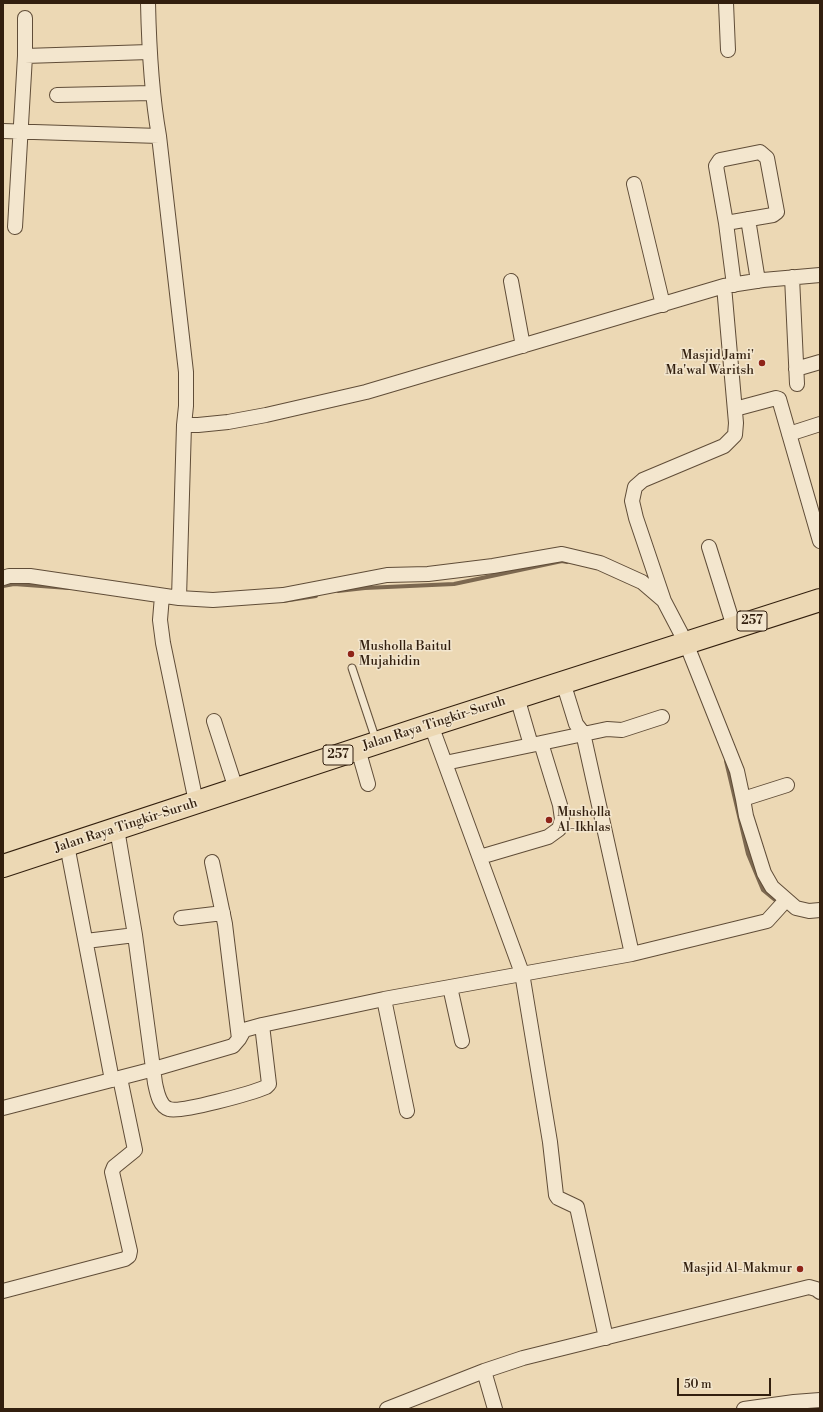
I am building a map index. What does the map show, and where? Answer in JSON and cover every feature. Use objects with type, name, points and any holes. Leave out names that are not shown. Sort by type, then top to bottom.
[{"type":"main road","name":"Jalan Raya Tingkir-Suruh","points":[[3,866],[563,682],[820,600]]},
{"type":"street","points":[[148,3],[152,93],[159,136],[186,372],[179,598]]},
{"type":"street","points":[[726,3],[728,50]]},
{"type":"street","points":[[15,227],[25,56],[25,18]]},
{"type":"street","points":[[25,56],[149,52]]},
{"type":"street","points":[[57,95],[152,93]]},
{"type":"street","points":[[3,131],[159,136]]},
{"type":"street","points":[[726,223],[773,215],[777,212],[767,158],[760,152],[720,160],[716,166],[726,223],[736,422],[735,435],[724,446],[643,480],[636,487],[632,501],[636,518],[664,601],[681,644],[737,770],[744,799],[746,816],[764,873],[772,887],[796,908],[809,911],[820,910]]},
{"type":"street","points":[[634,184],[663,305]]},
{"type":"street","points":[[748,219],[758,281]]},
{"type":"street","points":[[184,425],[198,426],[228,422],[266,415],[351,395],[729,286],[758,281],[820,275]]},
{"type":"street","points":[[792,277],[797,384]]},
{"type":"street","points":[[511,281],[524,346]]},
{"type":"street","points":[[796,369],[820,362]]},
{"type":"street","points":[[735,409],[778,398],[820,541]]},
{"type":"street","points":[[789,434],[820,424]]},
{"type":"street","points":[[709,546],[734,627]]},
{"type":"street","points":[[3,578],[9,576],[30,576],[161,601],[179,598],[213,600],[283,595],[387,575],[407,573],[428,574],[493,566],[562,554],[600,563],[642,582],[664,601]]},
{"type":"street","points":[[161,601],[160,620],[163,643],[196,802]]},
{"type":"street","points":[[563,682],[576,724],[583,734],[632,954]]},
{"type":"street","points":[[480,857],[548,837],[559,829],[562,819],[560,805],[517,697]]},
{"type":"street","points":[[445,763],[607,728],[622,730],[662,717]]},
{"type":"street","points":[[214,721],[236,789]]},
{"type":"street","points":[[431,725],[522,973],[550,1142],[556,1195],[558,1198],[577,1207],[606,1338]]},
{"type":"street","points":[[367,746],[368,784]]},
{"type":"street","points":[[744,799],[787,785]]},
{"type":"street","points":[[117,828],[128,885],[155,1083],[159,1099],[169,1109],[178,1109],[203,1105],[266,1088],[269,1084],[262,1026]]},
{"type":"street","points":[[3,1291],[125,1259],[129,1256],[130,1251],[112,1172],[114,1167],[135,1150],[116,1079],[67,845]]},
{"type":"street","points":[[212,862],[223,913],[239,1039]]},
{"type":"street","points":[[3,1108],[154,1069],[233,1046],[244,1030],[384,999],[632,954],[767,921],[786,900]]},
{"type":"street","points":[[181,918],[223,913]]},
{"type":"street","points":[[86,941],[135,935]]},
{"type":"street","points":[[450,987],[462,1041]]},
{"type":"street","points":[[384,999],[407,1111]]},
{"type":"street","points":[[387,1409],[484,1371],[523,1358],[809,1287],[820,1292]]},
{"type":"street","points":[[484,1371],[495,1409]]},
{"type":"street","points":[[744,1409],[795,1405],[820,1400]]},
{"type":"lane","points":[[352,668],[367,746]]},
{"type":"waterway","points":[[338,591],[365,588],[454,584],[562,561],[567,562]]},
{"type":"waterway","points":[[3,586],[14,584],[68,588]]},
{"type":"waterway","points":[[283,601],[316,596]]},
{"type":"waterway","points":[[726,761],[748,854],[763,890],[780,904]]},
{"type":"place","name":"Masjid Jami' Ma'wal Waritsh","points":[[762,363]]},
{"type":"place","name":"Musholla Baitul Mujahidin","points":[[351,654]]},
{"type":"place","name":"Musholla Al-Ikhlas","points":[[549,820]]},
{"type":"place","name":"Masjid Al-Makmur","points":[[800,1269]]}]
